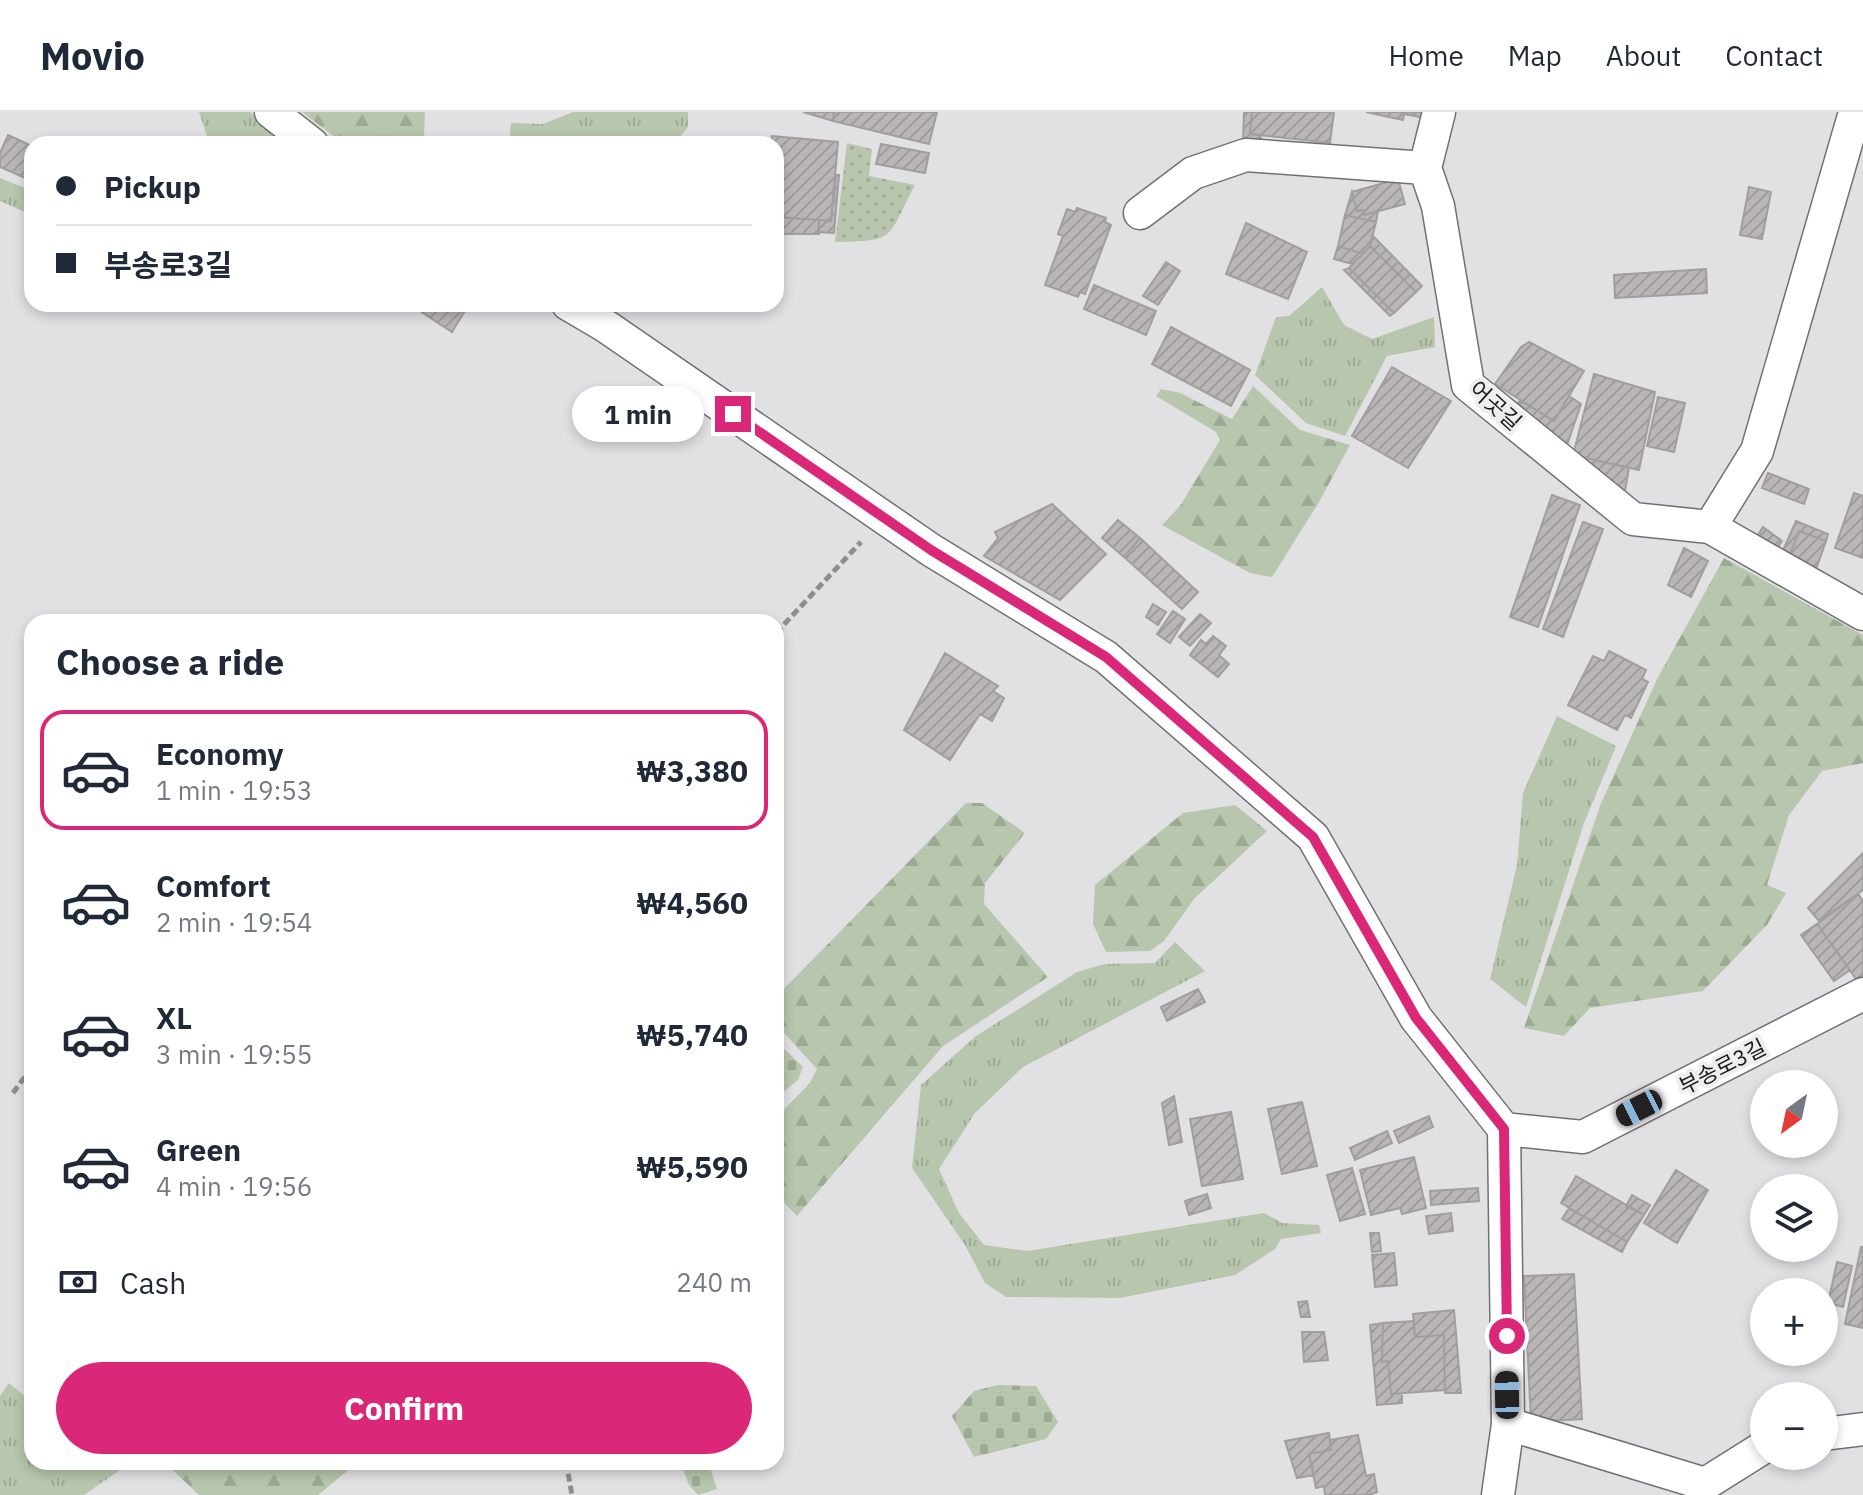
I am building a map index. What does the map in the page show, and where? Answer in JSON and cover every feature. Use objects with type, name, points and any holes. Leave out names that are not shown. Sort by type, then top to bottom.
[{"type":"street","points":[[271,112],[302,136]]},
{"type":"street","points":[[1140,213],[1193,173],[1246,155],[1425,168],[1439,112]]},
{"type":"street","points":[[1710,527],[1757,451],[1853,119],[1860,112]]},
{"type":"street","name":"어곳길","points":[[1425,168],[1438,206],[1468,385],[1633,519],[1710,527],[1863,614]]},
{"type":"street","points":[[582,312],[884,518],[1106,657],[1313,837],[1416,1018],[1504,1129],[1508,1424],[1498,1495]]},
{"type":"street","name":"부송로3길","points":[[1504,1129],[1583,1137],[1863,994]]},
{"type":"street","points":[[1508,1424],[1687,1482],[1705,1484],[1750,1456]]},
{"type":"street","points":[[1838,1432],[1863,1429]]},
{"type":"path","points":[[784,624],[884,518]]},
{"type":"path","points":[[13,1093],[24,1078]]},
{"type":"path","points":[[567,1470],[572,1495]]},
{"type":"green space","points":[[199,112],[250,112],[281,136],[207,136]]},
{"type":"green space","points":[[302,112],[425,112],[424,136],[334,136]]},
{"type":"green space","points":[[573,112],[688,112],[688,127],[681,136],[510,136],[511,123],[543,124]]},
{"type":"green space","points":[[847,143],[872,149],[869,176],[915,185],[894,227],[880,238],[835,242]]},
{"type":"green space","points":[[0,178],[24,188],[24,212],[0,201]]},
{"type":"green space","points":[[1322,287],[1344,325],[1372,339],[1434,317],[1435,347],[1387,356],[1345,436],[1306,423],[1255,375],[1276,317],[1289,316]]},
{"type":"green space","points":[[1253,386],[1300,430],[1350,445],[1272,577],[1250,573],[1162,525],[1180,506],[1220,440],[1216,432],[1156,396],[1161,389],[1180,393],[1232,419]]},
{"type":"green space","points":[[1724,558],[1863,635],[1863,763],[1822,771],[1789,815],[1767,885],[1786,893],[1767,925],[1703,991],[1590,1008],[1564,1036],[1524,1028],[1600,806],[1657,679]]},
{"type":"green space","points":[[1557,716],[1616,746],[1584,823],[1526,1007],[1490,979],[1517,865],[1523,793]]},
{"type":"green space","points":[[966,803],[982,803],[1025,833],[985,883],[984,904],[1048,977],[943,1046],[797,1216],[784,1202],[784,1110],[809,1084],[817,1069],[784,1033],[784,989]]},
{"type":"green space","points":[[1235,805],[1267,831],[1194,899],[1164,941],[1150,951],[1106,952],[1093,924],[1095,885],[1183,813]]},
{"type":"green space","points":[[1175,942],[1205,971],[1023,1067],[975,1113],[939,1169],[959,1213],[984,1245],[1027,1251],[1264,1213],[1282,1223],[1319,1225],[1321,1233],[1281,1239],[1275,1249],[1235,1275],[1120,1298],[1006,1297],[985,1283],[965,1245],[912,1168],[921,1085],[976,1036],[1077,972],[1105,964],[1155,963]]},
{"type":"green space","points":[[784,1049],[803,1067],[798,1080],[784,1091]]},
{"type":"green space","points":[[9,1383],[24,1395],[24,1470],[120,1470],[84,1495],[0,1495],[0,1396]]},
{"type":"green space","points":[[998,1385],[1036,1386],[1058,1422],[1046,1439],[974,1457],[952,1416],[974,1391]]},
{"type":"green space","points":[[172,1470],[348,1470],[318,1495],[199,1495]]},
{"type":"green space","points":[[683,1470],[711,1470],[717,1489],[698,1495],[689,1485]]},
{"type":"building","points":[[803,112],[834,112],[833,121]]},
{"type":"building","points":[[834,112],[937,112],[929,144],[833,121]]},
{"type":"building","points":[[1244,112],[1252,112],[1250,134],[1261,135],[1260,143],[1243,142]]},
{"type":"building","points":[[1252,112],[1334,112],[1330,143],[1250,134]]},
{"type":"building","points":[[1366,112],[1426,112],[1425,118],[1404,114],[1403,120]]},
{"type":"building","points":[[8,135],[24,142],[24,178],[0,167],[0,153]]},
{"type":"building","points":[[784,137],[838,142],[831,221],[784,218]]},
{"type":"building","points":[[881,144],[929,153],[925,173],[876,164]]},
{"type":"building","points":[[836,175],[839,175],[834,233],[818,232],[819,220],[831,221]]},
{"type":"building","points":[[1398,179],[1405,204],[1364,215],[1363,210],[1357,211],[1352,192]]},
{"type":"building","points":[[1749,187],[1771,192],[1762,239],[1740,235]]},
{"type":"building","points":[[1352,192],[1357,211],[1363,210],[1364,215],[1378,211],[1376,222],[1345,215]]},
{"type":"building","points":[[1077,208],[1106,218],[1105,222],[1111,225],[1085,294],[1080,292],[1078,297],[1045,285],[1063,236],[1058,234],[1067,209],[1075,212]]},
{"type":"building","points":[[1345,215],[1376,222],[1370,246],[1363,254],[1338,246]]},
{"type":"building","points":[[784,218],[819,220],[819,234],[784,234]]},
{"type":"building","points":[[1246,223],[1307,252],[1288,299],[1226,274]]},
{"type":"building","points":[[1373,236],[1422,286],[1416,292],[1370,246]]},
{"type":"building","points":[[1338,246],[1363,254],[1352,264],[1334,259]]},
{"type":"building","points":[[1370,246],[1416,292],[1394,313],[1349,268]]},
{"type":"building","points":[[1166,262],[1180,271],[1158,305],[1143,296]]},
{"type":"building","points":[[1349,268],[1394,313],[1390,316],[1344,270]]},
{"type":"building","points":[[1706,269],[1707,293],[1615,298],[1614,275]]},
{"type":"building","points":[[1094,285],[1156,311],[1146,335],[1084,309]]},
{"type":"building","points":[[422,312],[464,312],[452,332]]},
{"type":"building","points":[[1171,327],[1250,370],[1231,406],[1152,364]]},
{"type":"building","points":[[1529,342],[1584,371],[1554,421],[1495,384],[1521,347]]},
{"type":"building","points":[[1392,367],[1451,401],[1408,468],[1352,436]]},
{"type":"building","points":[[1594,374],[1655,392],[1639,470],[1573,455]]},
{"type":"building","points":[[1569,396],[1581,404],[1566,448],[1514,409],[1520,400],[1554,421]]},
{"type":"building","points":[[1658,397],[1685,403],[1674,452],[1647,446]]},
{"type":"building","points":[[1573,455],[1629,468],[1625,491]]},
{"type":"building","points":[[1768,473],[1809,489],[1804,504],[1762,488]]},
{"type":"building","points":[[1854,493],[1863,496],[1863,558],[1835,548]]},
{"type":"building","points":[[1552,495],[1580,505],[1538,627],[1510,617]]},
{"type":"building","points":[[1052,504],[1106,554],[1060,600],[984,556],[998,538],[995,532]]},
{"type":"building","points":[[1118,520],[1140,538],[1124,557],[1102,538]]},
{"type":"building","points":[[1796,521],[1828,534],[1826,541],[1799,531],[1787,562],[1780,557]]},
{"type":"building","points":[[1583,522],[1603,529],[1563,637],[1543,629]]},
{"type":"building","points":[[1763,527],[1782,541],[1774,553],[1755,539]]},
{"type":"building","points":[[1799,531],[1826,541],[1815,572],[1787,562]]},
{"type":"building","points":[[1140,538],[1198,592],[1182,609],[1124,557]]},
{"type":"building","points":[[1684,548],[1708,561],[1691,597],[1668,585]]},
{"type":"building","points":[[1153,604],[1166,612],[1158,625],[1146,617]]},
{"type":"building","points":[[1173,611],[1185,619],[1170,643],[1157,634]]},
{"type":"building","points":[[1200,614],[1211,623],[1190,646],[1179,637]]},
{"type":"building","points":[[1213,636],[1226,646],[1219,655],[1229,664],[1218,677],[1190,655],[1201,640],[1206,644]]},
{"type":"building","points":[[1609,651],[1646,670],[1642,679],[1648,682],[1631,718],[1625,715],[1617,730],[1568,705],[1593,656],[1604,661]]},
{"type":"building","points":[[945,653],[998,686],[993,691],[1004,698],[992,721],[980,714],[950,760],[904,730]]},
{"type":"building","points":[[1863,853],[1863,890],[1819,921],[1808,908]]},
{"type":"building","points":[[1858,894],[1863,901],[1863,975],[1856,979],[1817,924]]},
{"type":"building","points":[[1817,924],[1850,970],[1834,981],[1801,935]]},
{"type":"building","points":[[1198,989],[1205,1002],[1167,1021],[1161,1007]]},
{"type":"building","points":[[1174,1096],[1182,1142],[1169,1145],[1162,1103]]},
{"type":"building","points":[[1302,1102],[1317,1166],[1282,1174],[1268,1109]]},
{"type":"building","points":[[1231,1112],[1243,1179],[1202,1186],[1190,1119]]},
{"type":"building","points":[[1429,1116],[1433,1127],[1399,1143],[1394,1131]]},
{"type":"building","points":[[1387,1131],[1392,1143],[1355,1160],[1350,1148]]},
{"type":"building","points":[[1414,1157],[1426,1208],[1402,1214],[1400,1208],[1371,1215],[1360,1170]]},
{"type":"building","points":[[1352,1168],[1365,1214],[1340,1221],[1327,1175]]},
{"type":"building","points":[[1676,1170],[1708,1190],[1677,1243],[1644,1223]]},
{"type":"building","points":[[1576,1176],[1644,1215],[1627,1242],[1561,1203]]},
{"type":"building","points":[[1478,1188],[1479,1201],[1431,1205],[1430,1191]]},
{"type":"building","points":[[1207,1194],[1211,1208],[1189,1215],[1185,1201]]},
{"type":"building","points":[[1632,1195],[1650,1205],[1644,1215],[1626,1206]]},
{"type":"building","points":[[1569,1208],[1627,1242],[1622,1252],[1562,1219]]},
{"type":"building","points":[[1451,1213],[1453,1231],[1429,1234],[1426,1216]]},
{"type":"building","points":[[1370,1233],[1379,1233],[1381,1251],[1372,1252]]},
{"type":"building","points":[[1863,1247],[1863,1328],[1845,1324]]},
{"type":"building","points":[[1394,1253],[1397,1285],[1375,1287],[1372,1255]]},
{"type":"building","points":[[1837,1262],[1852,1266],[1843,1307],[1838,1306],[1838,1278],[1833,1278]]},
{"type":"building","points":[[1574,1274],[1582,1419],[1531,1422],[1524,1276]]},
{"type":"building","points":[[1307,1301],[1310,1317],[1301,1317],[1298,1302]]},
{"type":"building","points":[[1454,1310],[1461,1393],[1445,1393],[1444,1335],[1415,1337],[1413,1314]]},
{"type":"building","points":[[1414,1321],[1415,1337],[1444,1335],[1445,1390],[1391,1394],[1388,1361],[1382,1362],[1383,1323]]},
{"type":"building","points":[[1383,1323],[1382,1362],[1388,1361],[1391,1394],[1402,1394],[1402,1403],[1377,1405],[1370,1325]]},
{"type":"building","points":[[1302,1332],[1324,1332],[1328,1360],[1304,1362]]},
{"type":"building","points":[[1329,1433],[1331,1450],[1309,1454],[1314,1475],[1297,1478],[1285,1441]]},
{"type":"building","points":[[1358,1435],[1366,1476],[1374,1474],[1377,1492],[1369,1495],[1325,1495],[1324,1486],[1316,1488],[1309,1454],[1331,1450],[1330,1440]]},
{"type":"route","points":[[733,414],[931,550],[1106,657],[1313,837],[1416,1018],[1504,1129],[1507,1336]]}]
